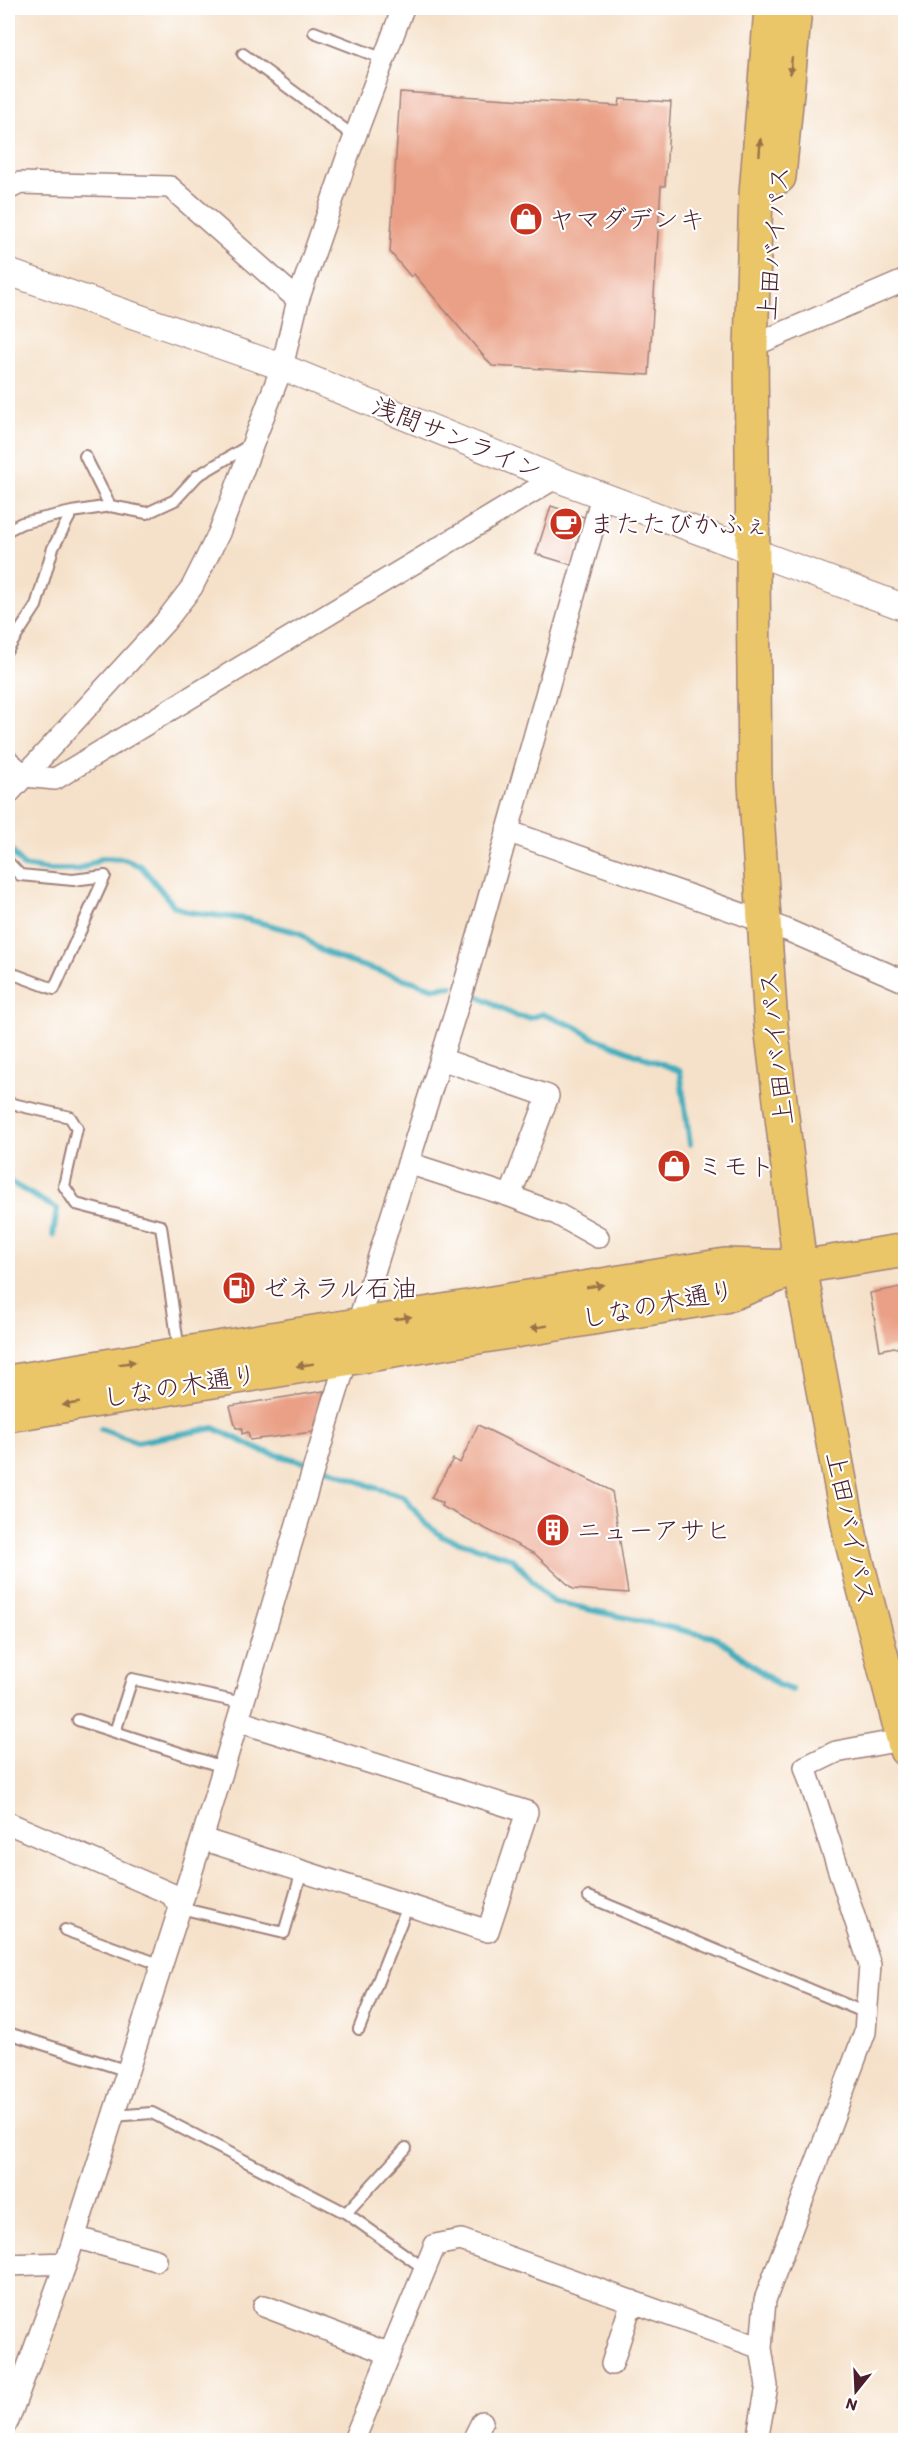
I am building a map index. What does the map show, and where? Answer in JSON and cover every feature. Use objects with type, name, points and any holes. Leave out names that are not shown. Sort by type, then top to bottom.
[{"type":"highway","name":"上田バイパス","points":[[771,8],[756,194],[751,347],[755,783],[771,1024],[800,1268],[851,1539],[905,1743]]},
{"type":"highway","name":"上田バイパス","points":[[752,478],[795,8]]},
{"type":"highway","points":[[800,1268],[906,1250]]},
{"type":"highway","name":"しなの木通り","points":[[8,1382],[724,1265],[800,1268]]},
{"type":"highway","name":"しなの木通り","points":[[8,1415],[725,1296],[800,1268]]},
{"type":"street","points":[[8,794],[165,622],[192,587],[219,533],[282,367],[298,300],[403,8]]},
{"type":"street","points":[[8,189],[20,183],[170,187],[298,300]]},
{"type":"street","name":"浅間サンライン","points":[[8,273],[282,367],[555,478],[906,608]]},
{"type":"street","points":[[764,341],[906,280]]},
{"type":"street","points":[[8,761],[25,776],[55,779],[555,478]]},
{"type":"street","points":[[8,2421],[66,2263],[202,1839],[347,1358],[441,1059],[602,496]]},
{"type":"street","points":[[507,831],[787,930],[906,982]]},
{"type":"street","points":[[441,1059],[548,1096],[510,1196]]},
{"type":"street","points":[[408,1163],[510,1196],[557,1214],[598,1237]]},
{"type":"street","points":[[202,1839],[488,1930],[527,1812],[240,1712]]},
{"type":"street","points":[[757,2440],[767,2386],[762,2348],[765,2300],[865,2032],[870,1965],[805,1767],[836,1752],[905,1743]]},
{"type":"street","points":[[8,1823],[171,1894],[180,1908]]},
{"type":"street","points":[[74,2237],[156,2260]]},
{"type":"street","points":[[362,2438],[390,2354],[435,2245],[462,2240],[762,2348]]},
{"type":"street","points":[[8,2265],[66,2263]]},
{"type":"street","points":[[612,2364],[632,2301]]},
{"type":"street","points":[[264,2306],[390,2354]]},
{"type":"lane","points":[[314,32],[384,59]]},
{"type":"lane","points":[[243,54],[355,137]]},
{"type":"lane","points":[[8,530],[22,523],[110,506],[147,513],[174,500],[197,476],[253,443]]},
{"type":"lane","points":[[85,456],[110,506]]},
{"type":"lane","points":[[8,649],[36,606],[53,549],[72,512]]},
{"type":"lane","points":[[8,862],[20,875],[73,880],[105,876],[54,989],[8,972]]},
{"type":"lane","points":[[8,1103],[70,1117],[77,1128],[64,1186],[76,1204],[161,1226],[179,1355]]},
{"type":"lane","points":[[115,1732],[132,1678],[240,1712]]},
{"type":"lane","points":[[78,1720],[224,1767]]},
{"type":"lane","points":[[180,1908],[284,1933],[302,1871]]},
{"type":"lane","points":[[589,1897],[866,2013]]},
{"type":"lane","points":[[359,2029],[408,1905]]},
{"type":"lane","points":[[65,1930],[162,1965]]},
{"type":"lane","points":[[8,2033],[128,2071]]},
{"type":"lane","points":[[113,2116],[152,2113],[346,2213],[424,2270]]},
{"type":"lane","points":[[346,2213],[406,2148]]},
{"type":"building","name":"ヤマダデンキ","points":[[400,92],[619,106],[620,99],[671,102],[665,186],[661,186],[649,375],[492,366],[414,274],[411,277],[390,252]]},
{"type":"building","points":[[551,506],[587,518],[572,565],[536,554]]},
{"type":"building","points":[[906,1286],[906,1351],[894,1347],[880,1350],[870,1293]]},
{"type":"building","points":[[324,1391],[313,1432],[250,1440],[248,1432],[242,1434],[242,1428],[236,1428],[230,1406]]},
{"type":"building","name":"ニューアサヒ","points":[[478,1425],[612,1491],[628,1593],[573,1589],[535,1554],[441,1506],[442,1503],[431,1498],[453,1459],[460,1463]]},
{"type":"waterway","points":[[8,846],[23,866],[48,870],[78,870],[103,858],[123,859],[141,866],[174,906],[187,912],[246,919],[300,933],[320,950],[343,960],[434,988],[452,986]]},
{"type":"waterway","points":[[472,993],[516,1016],[530,1018],[542,1014],[576,1027],[592,1037],[680,1071],[690,1144]]},
{"type":"waterway","points":[[8,1181],[57,1209],[53,1235]]},
{"type":"waterway","points":[[101,1429],[137,1442],[214,1428],[262,1451],[311,1464]]},
{"type":"waterway","points":[[326,1468],[403,1496],[427,1525],[443,1537],[512,1558],[551,1601],[717,1638],[778,1685],[792,1690]]},
{"type":"place","name":"ヤマダデンキ","points":[[526,219]]},
{"type":"place","name":"またたびかふぇ","points":[[566,524]]},
{"type":"place","name":"ミモト","points":[[674,1166]]},
{"type":"place","name":"ゼネラル石油","points":[[239,1288]]},
{"type":"place","name":"ニューアサヒ","points":[[553,1530]]}]
